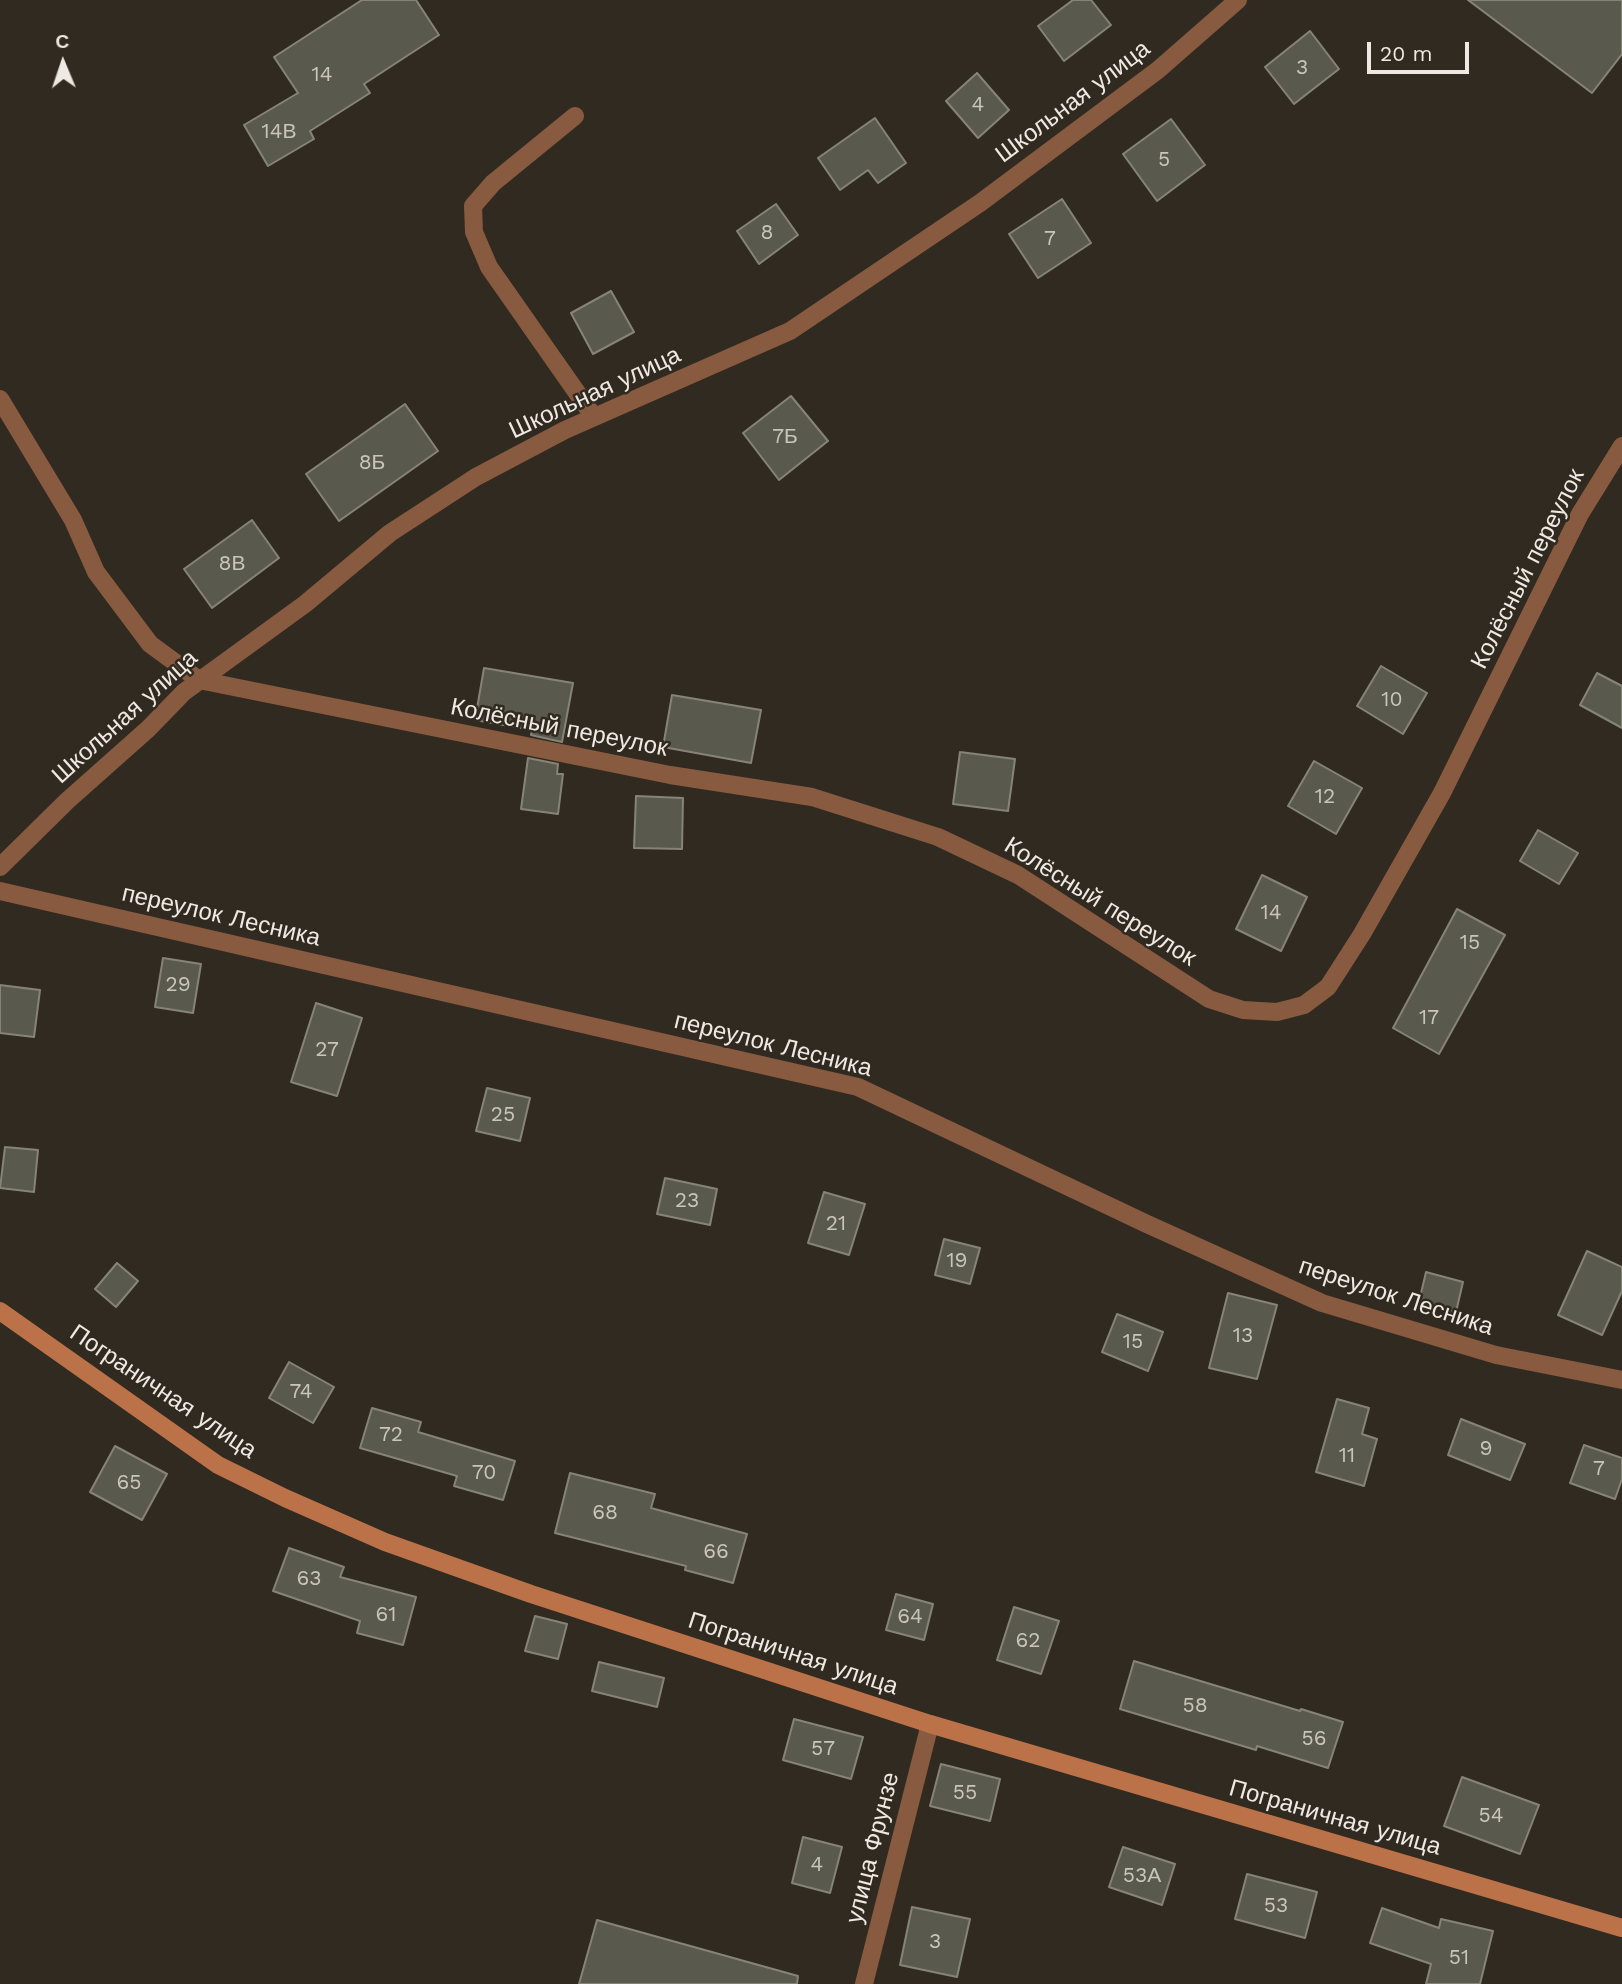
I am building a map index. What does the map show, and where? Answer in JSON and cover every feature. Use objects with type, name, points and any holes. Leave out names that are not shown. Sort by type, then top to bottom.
[{"type":"street","name":"Школьная улица","points":[[0,867],[184,692],[305,604],[390,533],[476,477],[565,430],[790,331],[980,203],[1158,70],[1238,0]]},
{"type":"street","points":[[575,116],[493,183],[473,206],[474,232],[489,267],[594,417]]},
{"type":"street","points":[[0,399],[73,520],[96,572],[150,644],[199,680]]},
{"type":"street","name":"Колёсный переулок","points":[[199,680],[670,775],[811,797],[938,837],[1018,875],[1209,999],[1243,1010],[1277,1012],[1304,1005],[1328,987],[1362,934],[1442,793],[1580,514],[1622,446]]},
{"type":"street","name":"переулок Лесника","points":[[0,891],[859,1087],[1322,1303],[1496,1355],[1622,1380]]},
{"type":"street","name":"Пограничная улица","points":[[0,1311],[218,1465],[385,1542],[531,1594],[930,1724],[1622,1928]]},
{"type":"street","name":"улица Фрунзе","points":[[864,1984],[930,1724]]},
{"type":"building","points":[[362,0],[416,0],[439,35],[364,84],[370,93],[310,131],[314,139],[268,166],[244,125],[298,93],[274,57]]},
{"type":"building","points":[[1073,0],[1091,0],[1111,25],[1064,61],[1038,26]]},
{"type":"building","points":[[1468,0],[1622,0],[1622,54],[1592,93]]},
{"type":"building","points":[[1310,31],[1339,69],[1294,104],[1265,67]]},
{"type":"building","points":[[977,73],[1009,110],[978,138],[946,101]]},
{"type":"building","points":[[875,118],[906,163],[878,183],[868,170],[840,190],[818,158]]},
{"type":"building","points":[[1171,119],[1205,165],[1157,201],[1123,154]]},
{"type":"building","points":[[1062,199],[1091,243],[1038,278],[1009,234]]},
{"type":"building","points":[[776,204],[798,235],[759,264],[737,231]]},
{"type":"building","points":[[611,291],[634,332],[593,354],[571,313]]},
{"type":"building","points":[[791,396],[828,441],[779,480],[743,433]]},
{"type":"building","points":[[405,404],[438,451],[339,521],[306,474]]},
{"type":"building","points":[[252,520],[279,558],[212,608],[184,569]]},
{"type":"building","points":[[1381,666],[1427,693],[1403,734],[1357,706]]},
{"type":"building","points":[[484,668],[573,683],[562,742],[531,735],[532,730],[475,720]]},
{"type":"building","points":[[1597,673],[1622,686],[1622,728],[1580,705]]},
{"type":"building","points":[[672,695],[761,710],[751,763],[663,747]]},
{"type":"building","points":[[960,752],[1015,759],[1008,811],[953,804]]},
{"type":"building","points":[[528,758],[558,764],[557,774],[563,774],[558,814],[521,809]]},
{"type":"building","points":[[1314,761],[1362,788],[1336,834],[1288,806]]},
{"type":"building","points":[[636,796],[683,798],[682,849],[634,848]]},
{"type":"building","points":[[1538,830],[1578,853],[1559,884],[1520,861]]},
{"type":"building","points":[[1262,875],[1307,897],[1281,951],[1236,929]]},
{"type":"building","points":[[1457,909],[1505,935],[1439,1054],[1393,1028]]},
{"type":"building","points":[[163,958],[201,964],[193,1013],[155,1007]]},
{"type":"building","points":[[0,985],[40,990],[34,1037],[0,1033]]},
{"type":"building","points":[[316,1003],[362,1018],[337,1096],[291,1082]]},
{"type":"building","points":[[487,1088],[530,1098],[520,1141],[476,1131]]},
{"type":"building","points":[[5,1147],[38,1150],[34,1192],[0,1188]]},
{"type":"building","points":[[665,1178],[717,1189],[710,1225],[657,1214]]},
{"type":"building","points":[[824,1192],[865,1204],[849,1255],[808,1243]]},
{"type":"building","points":[[944,1239],[980,1248],[970,1284],[935,1275]]},
{"type":"building","points":[[1587,1251],[1622,1267],[1622,1291],[1602,1335],[1558,1315]]},
{"type":"building","points":[[117,1263],[138,1281],[116,1307],[95,1289]]},
{"type":"building","points":[[1426,1272],[1463,1282],[1456,1312],[1419,1302]]},
{"type":"building","points":[[1228,1293],[1277,1305],[1257,1379],[1209,1368]]},
{"type":"building","points":[[1117,1314],[1163,1332],[1148,1371],[1102,1352]]},
{"type":"building","points":[[289,1362],[334,1387],[313,1423],[269,1398]]},
{"type":"building","points":[[1337,1399],[1369,1408],[1362,1434],[1377,1439],[1364,1486],[1316,1472]]},
{"type":"building","points":[[372,1408],[421,1422],[418,1432],[515,1461],[503,1500],[454,1486],[457,1476],[360,1448]]},
{"type":"building","points":[[1461,1419],[1525,1444],[1510,1480],[1448,1455]]},
{"type":"building","points":[[1584,1445],[1622,1458],[1622,1479],[1615,1499],[1570,1483]]},
{"type":"building","points":[[115,1446],[167,1474],[142,1520],[90,1492]]},
{"type":"building","points":[[570,1473],[655,1494],[651,1508],[747,1534],[733,1583],[685,1570],[686,1566],[555,1533]]},
{"type":"building","points":[[289,1548],[344,1567],[340,1577],[416,1597],[403,1645],[357,1633],[360,1621],[273,1591]]},
{"type":"building","points":[[896,1594],[933,1604],[924,1640],[886,1630]]},
{"type":"building","points":[[1014,1607],[1059,1621],[1041,1674],[997,1660]]},
{"type":"building","points":[[535,1616],[567,1624],[558,1659],[525,1651]]},
{"type":"building","points":[[1134,1661],[1343,1722],[1328,1768],[1257,1746],[1256,1750],[1120,1709]]},
{"type":"building","points":[[599,1662],[664,1678],[657,1707],[592,1691]]},
{"type":"building","points":[[794,1719],[863,1737],[851,1779],[783,1760]]},
{"type":"building","points":[[941,1764],[1000,1779],[990,1821],[930,1806]]},
{"type":"building","points":[[1462,1777],[1539,1805],[1520,1854],[1444,1826]]},
{"type":"building","points":[[803,1837],[842,1847],[830,1893],[792,1883]]},
{"type":"building","points":[[1123,1847],[1175,1864],[1162,1905],[1109,1887]]},
{"type":"building","points":[[1247,1874],[1317,1892],[1305,1938],[1235,1919]]},
{"type":"building","points":[[912,1907],[970,1919],[957,1977],[900,1965]]},
{"type":"building","points":[[1382,1908],[1439,1928],[1441,1919],[1493,1931],[1480,1984],[1426,1984],[1431,1964],[1370,1943]]},
{"type":"building","points":[[597,1920],[798,1976],[797,1984],[579,1984]]}]
